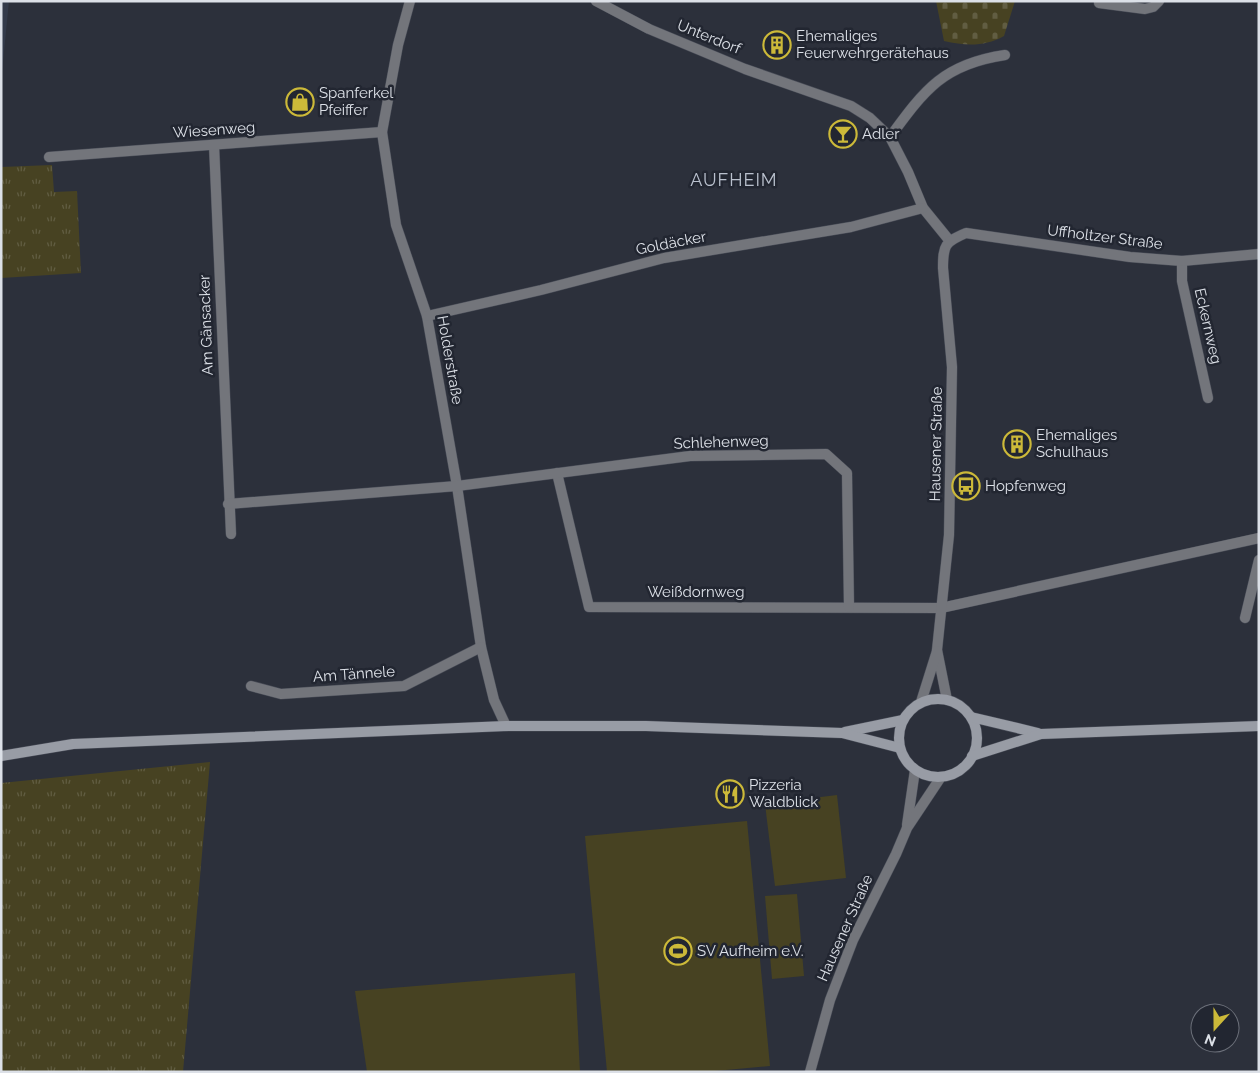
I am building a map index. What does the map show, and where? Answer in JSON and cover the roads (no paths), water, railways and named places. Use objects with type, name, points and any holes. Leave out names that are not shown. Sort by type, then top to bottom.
[{"type":"main road","points":[[932,699],[947,700],[958,704],[971,717],[977,738],[972,756],[959,771],[941,777],[928,775],[916,770],[905,758],[900,748],[899,733],[903,720],[921,702],[932,699]]},
{"type":"main road","points":[[971,717],[1041,734]]},
{"type":"main road","points":[[842,733],[903,720]]},
{"type":"main road","points":[[1,756],[73,744],[506,726],[646,726],[842,733],[900,748]]},
{"type":"main road","points":[[972,756],[1041,734],[1259,726]]},
{"type":"street","name":"Holderstraße","points":[[410,1],[398,45],[382,132],[396,225],[427,316],[481,647],[494,700],[506,726]]},
{"type":"street","name":"Unterdorf","points":[[596,1],[611,4],[649,29],[744,69],[851,106],[870,118],[890,137],[908,172],[923,208],[949,240]]},
{"type":"street","points":[[1099,3],[1146,9],[1153,7],[1159,1]]},
{"type":"street","points":[[890,137],[922,95],[936,82],[958,67],[1005,55]]},
{"type":"street","name":"Wiesenweg","points":[[49,157],[382,132]]},
{"type":"street","name":"Am Gänsacker","points":[[214,145],[230,534]]},
{"type":"street","name":"Goldäcker","points":[[427,316],[548,288],[664,258],[851,227],[923,208]]},
{"type":"street","name":"Uffholtzer Straße","points":[[949,240],[966,233],[1120,256],[1182,261],[1259,254]]},
{"type":"street","name":"Hausener Straße","points":[[921,702],[937,650],[949,535],[952,367],[943,252],[949,240]]},
{"type":"street","name":"Eckernweg","points":[[1182,261],[1182,281],[1208,398]]},
{"type":"street","name":"Schlehenweg","points":[[456,486],[690,456],[826,454],[847,473],[849,607]]},
{"type":"street","name":"Weißdornweg","points":[[557,473],[589,607],[941,608]]},
{"type":"street","points":[[228,504],[456,486]]},
{"type":"street","points":[[941,608],[1259,538]]},
{"type":"street","points":[[1245,618],[1259,560]]},
{"type":"street","name":"Am Tännele","points":[[251,686],[281,694],[404,686],[481,647]]},
{"type":"street","name":"Hausener Straße","points":[[937,650],[947,700]]},
{"type":"street","name":"Hausener Straße","points":[[907,828],[916,770]]},
{"type":"street","name":"Hausener Straße","points":[[810,1072],[830,1000],[853,940],[907,828],[941,777]]},
{"type":"place","name":"Ehemaliges Feuerwehrgerätehaus","points":[[777,45]]},
{"type":"place","name":"Spanferkel Pfeiffer","points":[[300,102]]},
{"type":"place","name":"Adler","points":[[843,134]]},
{"type":"place","name":"Ehemaliges Schulhaus","points":[[1017,444]]},
{"type":"place","name":"Hopfenweg","points":[[966,486]]},
{"type":"place","name":"Pizzeria Waldblick","points":[[730,794]]},
{"type":"place","name":"SV Aufheim e.V.","points":[[678,951]]},
{"type":"district","name":"AUFHEIM","points":[[734,180]]}]
